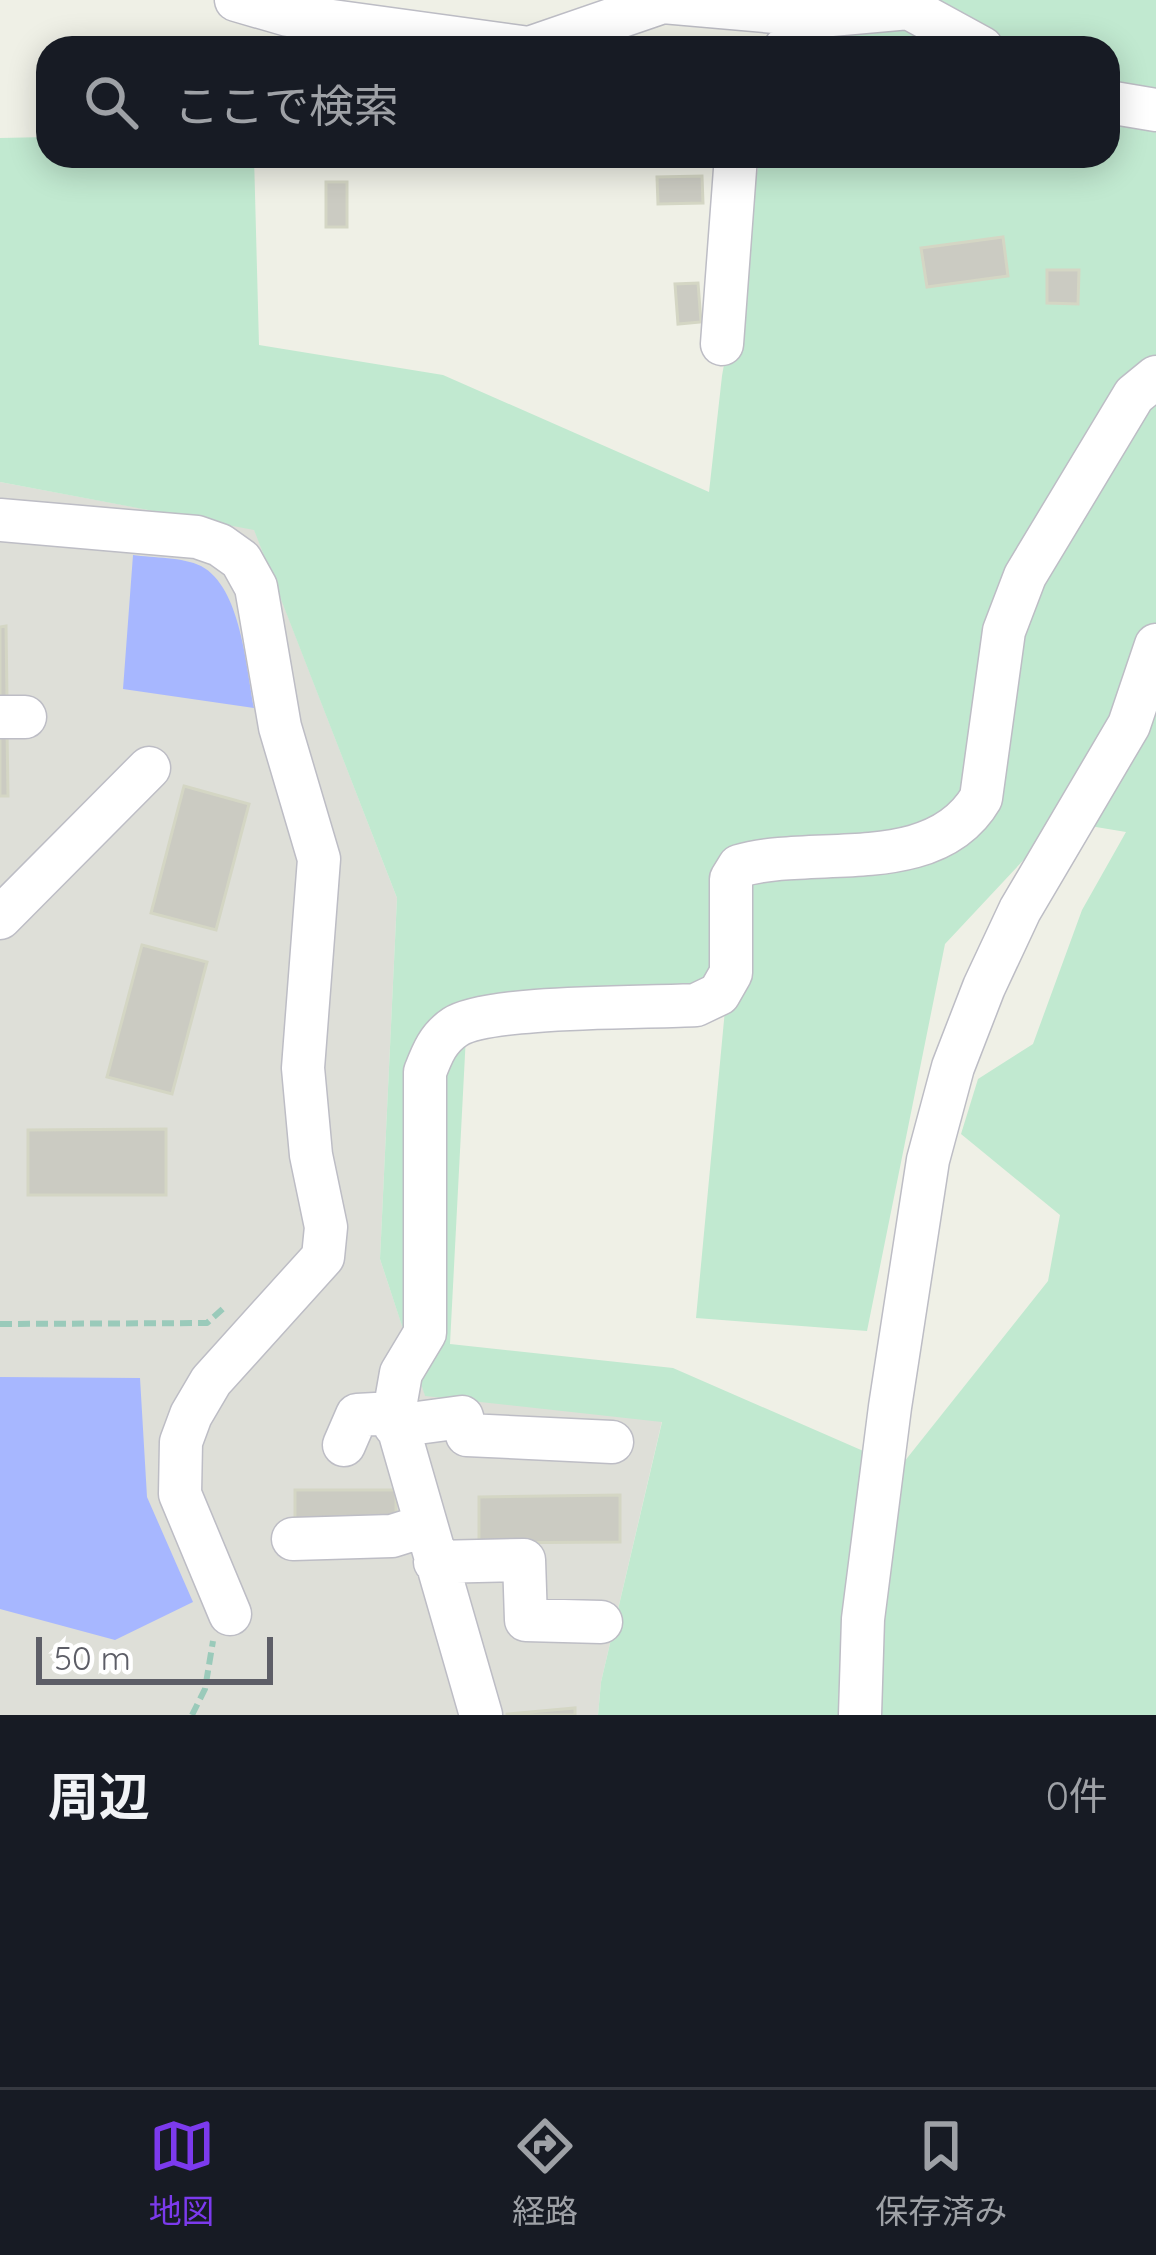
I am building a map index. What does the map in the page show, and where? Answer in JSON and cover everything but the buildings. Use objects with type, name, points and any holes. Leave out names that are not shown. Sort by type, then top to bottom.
[{"type":"street","points":[[236,0],[288,15],[441,36]]},
{"type":"street","points":[[564,36],[663,2],[820,16],[909,8],[960,36]]},
{"type":"street","points":[[804,36],[820,16]]},
{"type":"street","points":[[1120,104],[1156,110]]},
{"type":"street","points":[[722,344],[735,168]]},
{"type":"street","points":[[481,1715],[394,1420],[401,1372],[425,1333],[425,1072],[436,1044],[458,1025],[491,1015],[696,1005],[719,994],[731,973],[731,879],[739,866],[762,860],[905,849],[938,839],[969,818],[981,798],[1004,631],[1025,576],[1134,395],[1156,377]]},
{"type":"street","points":[[0,520],[197,537],[220,544],[241,560],[256,587],[280,727],[320,859],[303,1068],[311,1155],[326,1227],[322,1257],[212,1382],[181,1442],[180,1494],[230,1614]]},
{"type":"street","points":[[860,1715],[863,1619],[890,1407],[928,1160],[948,1085],[983,987],[1020,910],[1129,725],[1156,645]]},
{"type":"street","points":[[0,918],[149,768]]},
{"type":"street","points":[[344,1445],[357,1415],[394,1420],[462,1417],[467,1435],[612,1442]]},
{"type":"street","points":[[292,1539],[392,1536],[524,1560],[526,1620],[601,1622]]},
{"type":"path","points":[[0,1324],[207,1323],[242,1292]]},
{"type":"path","points":[[192,1715],[205,1689],[215,1628],[230,1614]]},
{"type":"shaded area","points":[[0,482],[182,516],[237,520],[254,529],[397,898],[380,1259],[425,1395],[662,1421],[601,1682],[598,1715],[0,1715]]},
{"type":"green space","points":[[939,0],[1156,0],[1156,1715],[598,1715],[601,1682],[662,1422],[425,1396],[380,1259],[397,898],[254,530],[0,482],[0,138],[36,137],[36,168],[254,168],[259,345],[443,375],[709,492],[722,376],[758,168],[1120,168],[1120,36],[844,36]],"holes":[[[1060,821],[1126,832],[1082,910],[1033,1044],[978,1079],[961,1134],[1060,1215],[1048,1281],[900,1467],[673,1368],[450,1344],[467,1016],[726,999],[696,1318],[867,1331],[945,944]]]},
{"type":"water","points":[[133,555],[186,561],[214,576],[240,630],[254,708],[123,689]]},
{"type":"water","points":[[0,1377],[140,1378],[147,1497],[193,1602],[115,1640],[0,1609]]}]
